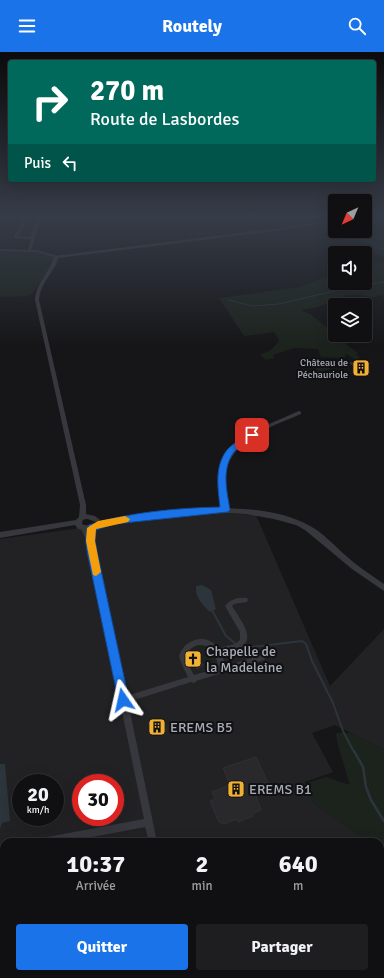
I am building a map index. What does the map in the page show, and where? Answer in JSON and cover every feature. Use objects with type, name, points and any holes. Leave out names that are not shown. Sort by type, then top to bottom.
[{"type":"street","points":[[56,260],[40,285],[37,300],[87,523],[152,838]]},
{"type":"street","points":[[225,510],[221,482],[224,465],[231,451],[252,435],[299,413]]},
{"type":"street","points":[[0,535],[87,523],[198,511],[225,510],[274,517],[303,525],[384,588]]},
{"type":"street","points":[[216,651],[237,646],[244,641],[244,632],[228,606],[232,602],[245,600]]},
{"type":"street","points":[[193,680],[184,660],[184,654],[186,649],[195,643],[205,642],[210,644],[216,651],[223,670]]},
{"type":"street","points":[[123,700],[193,680],[261,658]]},
{"type":"street","points":[[63,838],[148,822]]},
{"type":"shaded area","points":[[0,260],[53,260],[32,294],[0,297]]},
{"type":"shaded area","points":[[384,262],[384,295],[375,297],[347,295],[340,298],[328,298],[328,303],[318,307],[301,310],[310,314],[328,328],[328,342],[346,342],[347,345],[358,353],[356,354],[360,358],[355,359],[346,354],[344,358],[321,357],[318,349],[294,348],[273,355],[274,358],[266,360],[260,355],[271,350],[279,341],[274,332],[244,336],[219,298],[300,287],[328,277],[328,290],[372,290],[372,264]]},
{"type":"shaded area","points":[[316,358],[328,362],[341,362],[338,365],[330,365],[330,369],[325,370],[323,374],[317,373],[316,371],[318,366],[312,359]]},
{"type":"shaded area","points":[[211,512],[256,515],[330,686],[384,629],[384,750],[335,725],[312,733],[333,772],[305,782],[314,803],[363,838],[0,838],[0,539],[183,514]]},
{"type":"shaded area","points":[[202,585],[211,590],[216,609],[210,612],[202,604],[197,594],[196,586]]},
{"type":"shaded area","points":[[204,644],[216,664],[208,668],[191,649]]},
{"type":"shaded area","points":[[336,733],[351,733],[384,750],[384,838],[363,838],[314,803],[304,784],[326,777],[350,785],[337,742]]},
{"type":"shaded area","points":[[0,764],[5,764],[10,821],[2,823],[0,829]]},
{"type":"building","name":"Château de Péchauriole","points":[[357,361],[370,372],[362,374],[350,363]]},
{"type":"building","name":"Chapelle de la Madeleine","points":[[192,653],[203,665],[197,669],[189,660],[188,656]]},
{"type":"building","name":"EREMS B5","points":[[163,719],[167,730],[152,735],[148,724]]},
{"type":"building","name":"EREMS B1","points":[[256,757],[268,783],[253,788],[261,810],[252,814],[253,816],[238,822],[237,819],[224,824],[219,822],[210,801],[215,799],[212,792],[230,785],[223,768]]},
{"type":"waterway","points":[[229,300],[252,306],[279,304],[347,288],[384,282]]},
{"type":"waterway","points":[[212,610],[226,636],[236,644]]},
{"type":"waterway","points":[[240,646],[251,647],[302,641],[306,644],[312,661],[333,703],[343,731],[354,752]]},
{"type":"waterway","points":[[354,751],[363,767],[366,787],[371,800],[384,821]]},
{"type":"slow traffic","points":[[96,572],[90,541],[92,528],[101,524],[125,519]]},
{"type":"place","name":"Château de Péchauriole","points":[[361,368]]},
{"type":"place","name":"Chapelle de la Madeleine","points":[[193,659]]},
{"type":"place","name":"EREMS B5","points":[[157,727]]},
{"type":"place","name":"EREMS B1","points":[[236,789]]},
{"type":"route","points":[[123,700],[90,541],[92,528],[114,521],[198,511],[225,510],[221,482],[227,456],[237,445],[252,435]]}]
